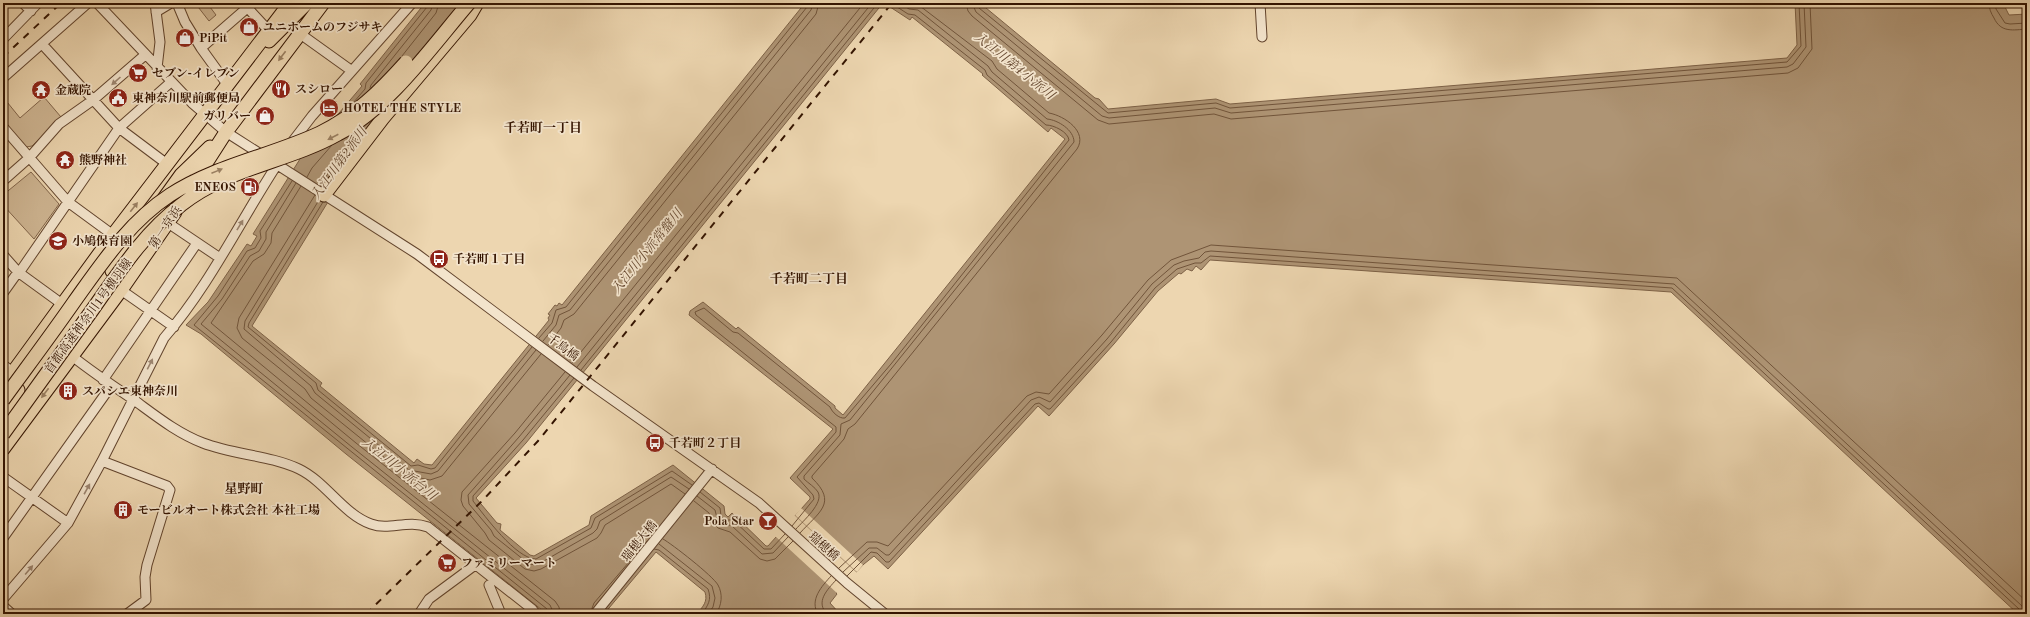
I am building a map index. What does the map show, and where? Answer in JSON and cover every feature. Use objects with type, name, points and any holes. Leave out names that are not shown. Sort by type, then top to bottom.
[{"type":"highway","points":[[3,386],[8,368],[62,304],[227,84],[290,3]]},
{"type":"highway","name":"第一京浜","points":[[3,449],[121,290],[168,223],[226,132],[322,3]]},
{"type":"highway","name":"首都高速神奈川1号横羽線","points":[[3,400],[117,242],[140,218],[169,195],[198,179],[306,139],[348,117],[388,82],[457,3]]},
{"type":"highway","name":"首都高速神奈川1号横羽線","points":[[3,434],[133,254],[168,215],[194,195],[219,182],[312,147],[352,126],[386,98],[469,3]]},
{"type":"highway","points":[[324,195],[383,118],[470,15],[477,3]]},
{"type":"highway","points":[[236,73],[304,7]]},
{"type":"highway","points":[[3,411],[98,284],[182,176],[226,132]]},
{"type":"highway","points":[[3,423],[98,284],[113,235]]},
{"type":"street","points":[[24,3],[31,11]]},
{"type":"street","points":[[3,39],[38,3]]},
{"type":"street","points":[[3,78],[88,3]]},
{"type":"street","name":"千鳥橋","points":[[97,3],[157,68],[204,115],[226,132],[417,254],[579,375],[712,469]]},
{"type":"street","points":[[157,68],[160,42],[156,7],[171,3]]},
{"type":"street","points":[[177,3],[185,22],[200,48],[227,84]]},
{"type":"street","points":[[1260,3],[1262,37]]},
{"type":"street","points":[[3,599],[68,523],[102,461],[164,338],[174,327],[220,258],[277,165],[312,116],[352,72],[409,4]]},
{"type":"street","points":[[200,48],[245,5],[269,31]]},
{"type":"street","points":[[299,33],[352,72]]},
{"type":"street","points":[[42,44],[119,128],[167,164]]},
{"type":"street","points":[[3,182],[29,158],[59,124],[93,100],[145,55]]},
{"type":"street","points":[[3,293],[119,128],[171,82]]},
{"type":"street","points":[[3,127],[68,202],[113,235]]},
{"type":"street","points":[[168,223],[220,258]]},
{"type":"street","points":[[103,380],[197,243]]},
{"type":"street","points":[[3,255],[18,272],[62,304]]},
{"type":"street","points":[[121,290],[174,327]]},
{"type":"street","points":[[72,356],[111,386],[170,426],[193,439],[221,449],[287,464],[309,475],[359,518],[371,524],[380,526],[411,523],[424,526],[525,603],[536,614]]},
{"type":"street","points":[[3,538],[33,498],[111,386]]},
{"type":"street","points":[[102,461],[167,486],[170,490],[147,565],[145,577],[147,598],[145,602],[138,605],[127,614]]},
{"type":"street","name":"瑞穂大橋","points":[[595,614],[712,469]]},
{"type":"street","name":"瑞穂橋","points":[[712,469],[759,502],[847,583],[885,614]]},
{"type":"street","points":[[3,477],[68,523]]},
{"type":"street","points":[[419,614],[429,599],[475,565]]},
{"type":"street","points":[[489,585],[501,614]]},
{"type":"street","points":[[3,606],[12,614]]},
{"type":"shaded area","points":[[195,3],[207,3],[216,15],[209,21]]},
{"type":"shaded area","points":[[3,97],[20,118],[44,97],[61,117],[32,146],[26,147],[3,123]]},
{"type":"shaded area","points":[[31,172],[59,204],[34,239],[3,205],[3,195]]},
{"type":"water","points":[[425,3],[478,3],[342,179],[252,326],[322,383],[320,386],[414,463],[417,459],[424,464],[432,465],[549,320],[548,318],[550,315],[548,314],[555,305],[557,306],[559,303],[562,305],[805,3],[883,3],[526,443],[476,498],[497,523],[501,524],[500,530],[530,555],[534,556],[589,525],[591,516],[673,465],[724,506],[725,514],[728,517],[732,513],[766,546],[768,546],[810,499],[810,497],[790,478],[833,429],[689,315],[690,311],[703,302],[736,329],[738,327],[835,406],[835,408],[843,415],[1065,139],[1051,128],[1048,132],[982,75],[983,74],[912,17],[910,20],[884,3],[980,3],[1095,98],[1099,99],[1108,109],[1216,99],[1230,104],[1787,58],[1797,45],[1795,3],[2003,3],[2009,15],[2027,14],[2027,614],[2018,614],[1671,292],[1210,260],[1201,270],[1196,266],[1192,271],[1187,269],[1181,274],[1179,273],[1158,291],[1114,344],[1049,416],[1038,406],[888,569],[874,556],[864,564],[836,593],[837,594],[830,603],[840,614],[697,614],[706,599],[705,592],[656,552],[604,614],[547,614],[346,454],[201,334],[186,325],[208,302],[247,244],[251,246],[257,236],[253,234],[300,159],[362,86],[360,84]]},
{"type":"pier","points":[[801,508],[863,565],[857,572],[795,515]]},
{"type":"pier","points":[[794,515],[857,573],[838,594],[775,536]]},
{"type":"railway","points":[[3,57],[61,3]]},
{"type":"railway","points":[[366,614],[482,501],[538,441],[892,3]]},
{"type":"place","name":"ユニホームのフジサキ","points":[[249,27]]},
{"type":"place","name":"PiPit","points":[[185,38]]},
{"type":"place","name":"セブン-イレブン","points":[[138,73]]},
{"type":"place","name":"スシロー","points":[[281,89]]},
{"type":"place","name":"金蔵院","points":[[41,90]]},
{"type":"place","name":"東神奈川駅前郵便局","points":[[118,98]]},
{"type":"place","name":"HOTEL THE STYLE","points":[[329,108]]},
{"type":"place","name":"ガリバー","points":[[265,116]]},
{"type":"place","name":"熊野神社","points":[[65,160]]},
{"type":"place","name":"ENEOS","points":[[250,187]]},
{"type":"place","name":"小鳩保育園","points":[[58,241]]},
{"type":"place","name":"千若町１丁目","points":[[439,259]]},
{"type":"place","name":"スパシエ東神奈川","points":[[68,391]]},
{"type":"place","name":"千若町２丁目","points":[[655,443]]},
{"type":"place","name":"モービルオート株式会社 本社工場","points":[[123,510]]},
{"type":"place","name":"Pola Star","points":[[768,521]]},
{"type":"place","name":"ファミリーマート","points":[[447,563]]},
{"type":"district","name":"千若町一丁目","points":[[543,127]]},
{"type":"district","name":"千若町二丁目","points":[[809,278]]},
{"type":"district","name":"星野町","points":[[244,488]]},
{"type":"water label","name":"入江川第4小派川","points":[[1015,65]]},
{"type":"water label","name":"入江川第2派川","points":[[338,163]]},
{"type":"water label","name":"入江川小派常盤川","points":[[646,251]]},
{"type":"water label","name":"入江川小派台川","points":[[400,468]]}]
